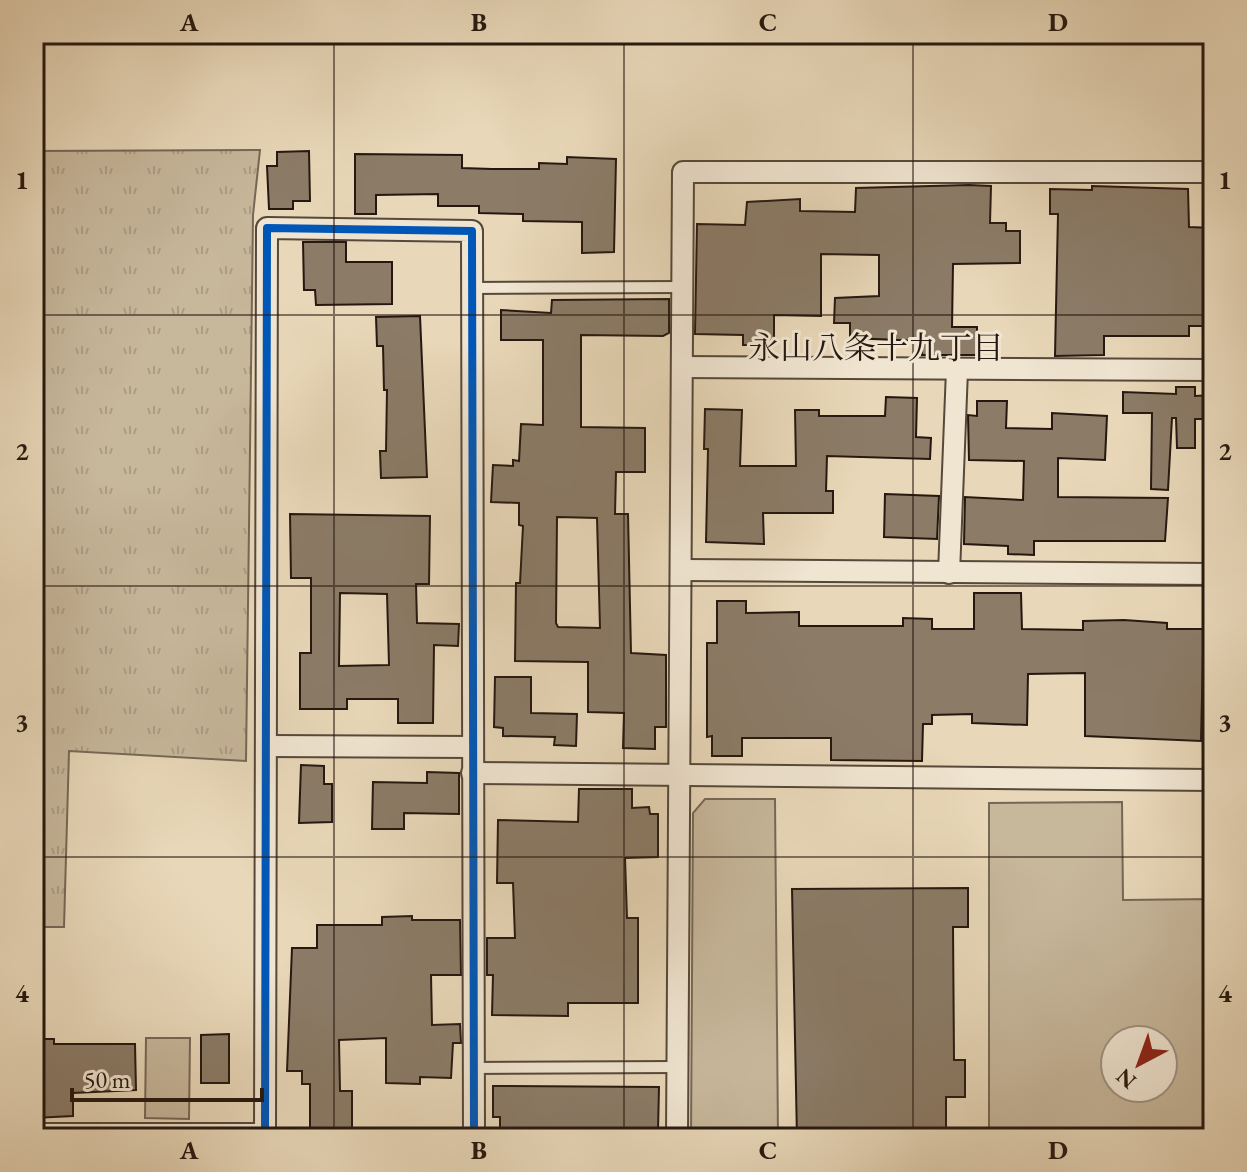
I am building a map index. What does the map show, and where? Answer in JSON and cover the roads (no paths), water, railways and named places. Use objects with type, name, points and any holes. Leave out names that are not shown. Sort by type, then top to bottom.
[{"type":"street","points":[[677,1138],[683,172],[1213,172]]},
{"type":"street","points":[[34,1134],[265,1136],[267,228],[472,231],[474,1138]]},
{"type":"street","points":[[682,367],[1213,370]]},
{"type":"street","points":[[949,573],[957,370]]},
{"type":"street","points":[[682,570],[1213,574]]},
{"type":"street","points":[[267,746],[472,747]]},
{"type":"street","points":[[472,773],[1213,780]]},
{"type":"lane","points":[[472,288],[682,287]]},
{"type":"lane","points":[[473,1068],[678,1067]]},
{"type":"district","name":"永山八条十九丁目","points":[[876,348]]}]
